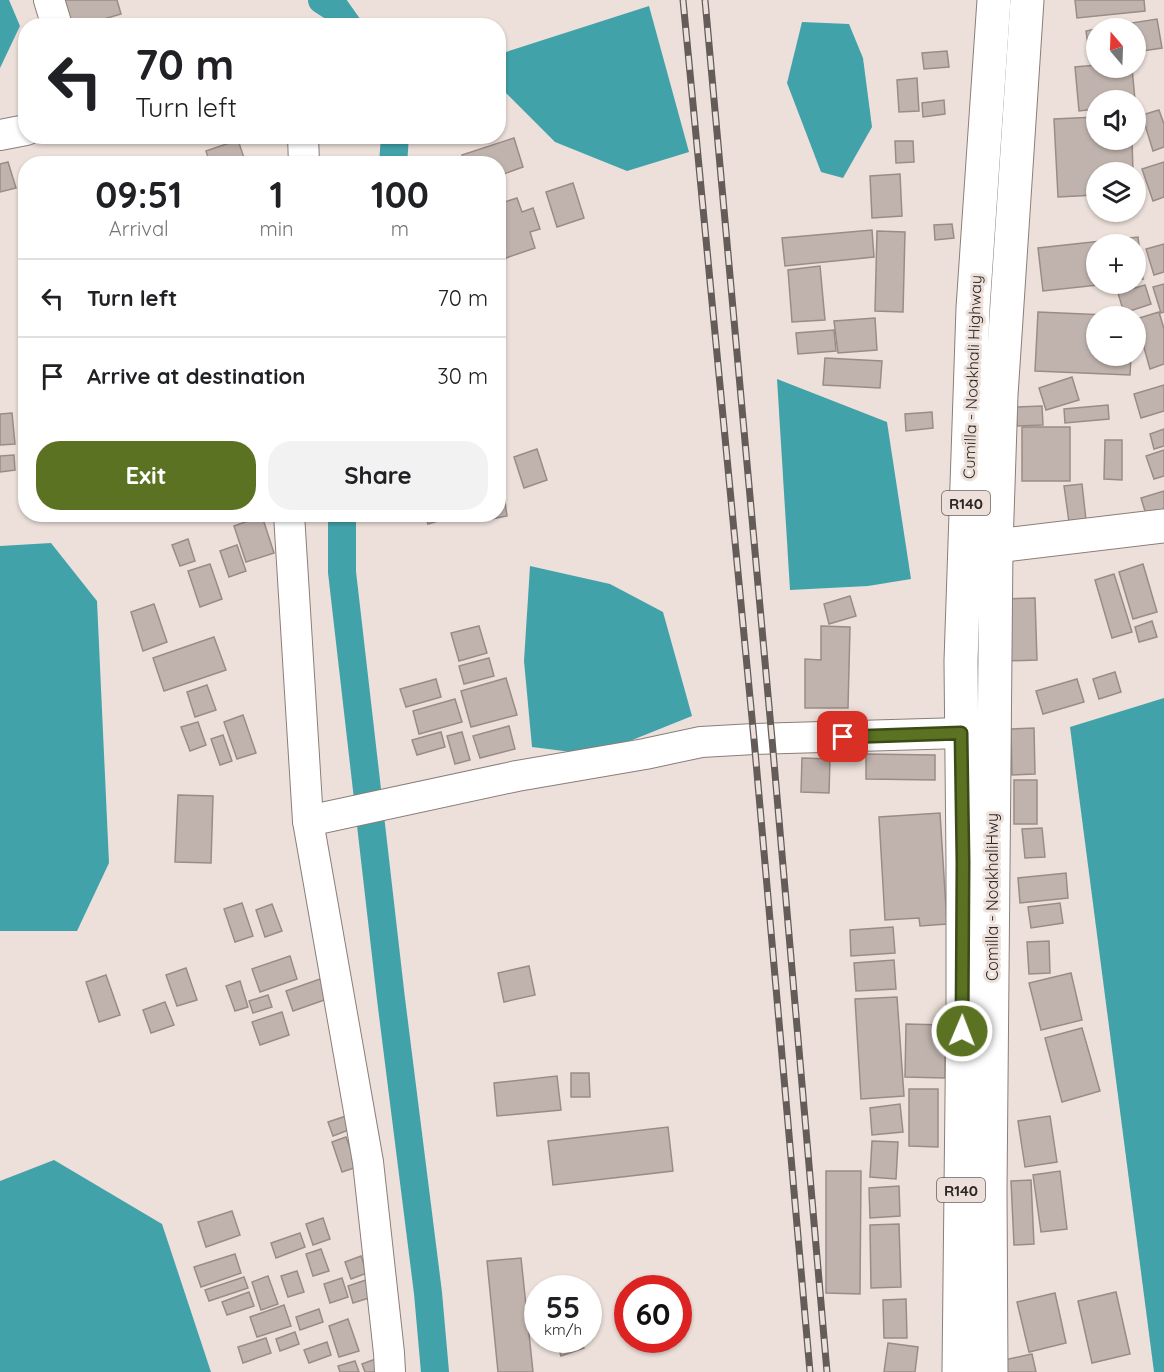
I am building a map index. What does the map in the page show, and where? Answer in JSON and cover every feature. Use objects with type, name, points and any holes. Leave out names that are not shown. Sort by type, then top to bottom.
[{"type":"main road","name":"Cumilla - Noakhali Highway","points":[[959,1372],[963,1007],[961,661],[973,308],[994,0]]},
{"type":"main road","name":"Cumilla - Noakhali Highway","points":[[996,546],[1001,395],[1027,0]]},
{"type":"main road","points":[[996,546],[1164,526]]},
{"type":"main road","name":"Comilla - NoakhaliHwy","points":[[991,1372],[990,1179],[996,546]]},
{"type":"street","points":[[49,0],[55,18]]},
{"type":"street","points":[[0,135],[18,132]]},
{"type":"street","points":[[290,522],[314,820],[368,1162],[390,1372]]},
{"type":"street","points":[[314,820],[517,776],[701,742],[961,733]]},
{"type":"water","points":[[0,0],[9,0],[18,21],[18,30],[0,68]]},
{"type":"water","points":[[649,6],[689,152],[627,171],[555,142],[506,93],[506,52]]},
{"type":"water","points":[[802,22],[849,24],[863,58],[872,127],[843,178],[821,172],[787,83]]},
{"type":"water","points":[[777,379],[887,422],[911,579],[868,586],[790,590]]},
{"type":"water","points":[[51,543],[97,601],[109,863],[77,931],[0,931],[0,546]]},
{"type":"water","points":[[530,566],[610,584],[663,612],[692,716],[595,755],[532,747],[524,661]]},
{"type":"water","points":[[1164,698],[1164,1372],[1154,1372],[1070,727]]},
{"type":"water","points":[[54,1160],[162,1224],[211,1372],[0,1372],[0,1181]]},
{"type":"building","points":[[64,0],[117,0],[121,14],[107,18],[70,18]]},
{"type":"building","points":[[1075,0],[1144,0],[1145,11],[1077,18]]},
{"type":"building","points":[[1157,19],[1162,48],[1146,50],[1146,21]]},
{"type":"building","points":[[947,51],[949,67],[924,69],[922,53]]},
{"type":"building","points":[[1086,66],[1086,78],[1133,78],[1134,90],[1086,90],[1086,110],[1079,111],[1075,67]]},
{"type":"building","points":[[917,78],[919,111],[899,112],[897,80]]},
{"type":"building","points":[[944,100],[945,114],[923,117],[922,103]]},
{"type":"building","points":[[1159,110],[1164,124],[1164,147],[1153,151],[1146,128],[1146,114]]},
{"type":"building","points":[[1086,117],[1086,150],[1132,150],[1133,162],[1086,162],[1086,196],[1058,197],[1054,119]]},
{"type":"building","points":[[514,138],[523,167],[506,173],[506,156],[462,156],[496,144],[506,144],[506,141]]},
{"type":"building","points":[[895,141],[913,141],[914,162],[896,163]]},
{"type":"building","points":[[226,144],[239,144],[243,156],[208,156],[206,151]]},
{"type":"building","points":[[8,162],[16,188],[0,192],[0,164]]},
{"type":"building","points":[[1164,162],[1164,197],[1153,201],[1146,181],[1146,168]]},
{"type":"building","points":[[900,174],[902,216],[872,218],[870,176]]},
{"type":"building","points":[[573,183],[584,218],[557,227],[546,192]]},
{"type":"building","points":[[517,198],[522,212],[533,208],[540,229],[530,232],[535,248],[506,258],[506,201]]},
{"type":"building","points":[[952,224],[954,238],[935,240],[934,225]]},
{"type":"building","points":[[872,230],[874,257],[785,266],[782,238]]},
{"type":"building","points":[[877,231],[905,232],[903,312],[875,311]]},
{"type":"building","points":[[1086,243],[1086,286],[1043,291],[1038,248]]},
{"type":"building","points":[[1164,244],[1164,272],[1154,275],[1146,249]]},
{"type":"building","points":[[820,266],[825,320],[792,322],[788,270]]},
{"type":"building","points":[[1164,284],[1164,312],[1161,313],[1153,287]]},
{"type":"building","points":[[1146,288],[1151,304],[1122,306],[1118,294],[1146,294]]},
{"type":"building","points":[[1038,312],[1086,314],[1086,366],[1130,366],[1130,375],[1035,371]]},
{"type":"building","points":[[1159,312],[1164,329],[1164,364],[1150,369],[1146,355],[1146,316]]},
{"type":"building","points":[[875,318],[877,350],[838,353],[834,321]]},
{"type":"building","points":[[834,330],[836,351],[798,354],[796,333]]},
{"type":"building","points":[[825,358],[882,361],[880,388],[823,385]]},
{"type":"building","points":[[1072,377],[1079,400],[1046,410],[1039,388]]},
{"type":"building","points":[[1164,385],[1164,411],[1141,418],[1134,394]]},
{"type":"building","points":[[1108,405],[1109,419],[1065,423],[1064,409]]},
{"type":"building","points":[[1042,406],[1043,425],[1017,426],[1016,407]]},
{"type":"building","points":[[932,412],[933,428],[906,431],[905,414]]},
{"type":"building","points":[[12,413],[15,444],[0,445],[0,414]]},
{"type":"building","points":[[1022,427],[1070,427],[1070,481],[1022,481]]},
{"type":"building","points":[[1164,429],[1164,446],[1154,449],[1150,434]]},
{"type":"building","points":[[1105,440],[1122,440],[1122,480],[1104,479]]},
{"type":"building","points":[[537,449],[547,480],[524,488],[514,457]]},
{"type":"building","points":[[1164,450],[1164,476],[1154,479],[1146,456]]},
{"type":"building","points":[[14,455],[15,470],[0,472],[0,456]]},
{"type":"building","points":[[1082,484],[1086,520],[1069,522],[1064,486]]},
{"type":"building","points":[[1164,491],[1164,519],[1149,524],[1141,498]]},
{"type":"building","points":[[245,522],[264,522],[274,553],[246,562],[234,526]]},
{"type":"building","points":[[188,539],[195,561],[180,566],[172,545]]},
{"type":"building","points":[[237,545],[246,571],[229,577],[220,551]]},
{"type":"building","points":[[210,564],[222,599],[200,607],[188,571]]},
{"type":"building","points":[[1143,564],[1157,612],[1133,619],[1119,572]]},
{"type":"building","points":[[1114,574],[1132,632],[1112,638],[1095,580]]},
{"type":"building","points":[[850,596],[856,616],[829,624],[824,604]]},
{"type":"building","points":[[1035,598],[1037,660],[1006,661],[1003,599]]},
{"type":"building","points":[[154,604],[167,642],[143,651],[131,612]]},
{"type":"building","points":[[1152,621],[1157,637],[1139,642],[1135,627]]},
{"type":"building","points":[[479,626],[487,653],[459,661],[451,633]]},
{"type":"building","points":[[821,626],[850,627],[848,708],[805,708],[805,659],[821,660]]},
{"type":"building","points":[[214,637],[226,670],[164,691],[153,658]]},
{"type":"building","points":[[489,658],[494,676],[464,684],[459,666]]},
{"type":"building","points":[[1115,672],[1121,692],[1099,699],[1093,679]]},
{"type":"building","points":[[506,678],[517,715],[471,727],[461,691]]},
{"type":"building","points":[[436,679],[441,697],[406,707],[400,689]]},
{"type":"building","points":[[1077,679],[1084,702],[1043,714],[1036,691]]},
{"type":"building","points":[[207,685],[216,710],[195,717],[187,692]]},
{"type":"building","points":[[455,699],[462,722],[419,734],[413,711]]},
{"type":"building","points":[[243,715],[256,753],[237,759],[224,722]]},
{"type":"building","points":[[198,722],[206,745],[190,751],[181,727]]},
{"type":"building","points":[[509,726],[515,749],[480,758],[473,736]]},
{"type":"building","points":[[1034,728],[1035,774],[1012,775],[1011,729]]},
{"type":"building","points":[[441,732],[445,747],[417,755],[412,740]]},
{"type":"building","points":[[462,732],[470,760],[455,764],[447,736]]},
{"type":"building","points":[[223,735],[232,761],[220,765],[211,739]]},
{"type":"building","points":[[866,754],[935,755],[935,780],[866,779]]},
{"type":"building","points":[[802,758],[830,759],[829,793],[801,792]]},
{"type":"building","points":[[1014,780],[1037,780],[1037,824],[1014,824]]},
{"type":"building","points":[[178,795],[213,796],[211,863],[175,862]]},
{"type":"building","points":[[940,813],[947,924],[920,926],[919,918],[885,920],[879,817]]},
{"type":"building","points":[[1042,828],[1045,857],[1025,858],[1022,829]]},
{"type":"building","points":[[1066,873],[1068,898],[1020,903],[1018,878]]},
{"type":"building","points":[[242,903],[253,936],[235,942],[224,909]]},
{"type":"building","points":[[1060,903],[1063,923],[1031,928],[1028,907]]},
{"type":"building","points":[[272,904],[282,931],[265,937],[256,910]]},
{"type":"building","points":[[893,927],[895,953],[851,956],[850,930]]},
{"type":"building","points":[[1049,941],[1050,973],[1029,974],[1027,942]]},
{"type":"building","points":[[290,956],[297,979],[260,992],[252,969]]},
{"type":"building","points":[[894,960],[896,989],[856,991],[854,963]]},
{"type":"building","points":[[529,966],[535,995],[504,1002],[498,973]]},
{"type":"building","points":[[186,968],[197,1000],[177,1006],[166,975]]},
{"type":"building","points":[[1071,973],[1082,1020],[1041,1030],[1029,983]]},
{"type":"building","points":[[106,975],[120,1015],[99,1022],[86,982]]},
{"type":"building","points":[[323,978],[330,998],[293,1011],[286,991]]},
{"type":"building","points":[[240,981],[248,1007],[235,1011],[226,986]]},
{"type":"building","points":[[268,995],[272,1007],[253,1013],[249,1001]]},
{"type":"building","points":[[897,997],[904,1096],[861,1099],[855,999]]},
{"type":"building","points":[[165,1002],[174,1025],[151,1033],[143,1010]]},
{"type":"building","points":[[282,1012],[289,1035],[260,1045],[252,1022]]},
{"type":"building","points":[[906,1024],[945,1025],[945,1078],[905,1077]]},
{"type":"building","points":[[1082,1028],[1100,1091],[1062,1102],[1045,1038]]},
{"type":"building","points":[[571,1073],[589,1073],[590,1097],[571,1097]]},
{"type":"building","points":[[557,1076],[561,1110],[497,1116],[494,1083]]},
{"type":"building","points":[[909,1089],[938,1089],[938,1147],[909,1146]]},
{"type":"building","points":[[900,1104],[903,1132],[872,1135],[870,1108]]},
{"type":"building","points":[[346,1116],[351,1129],[333,1136],[328,1122]]},
{"type":"building","points":[[1050,1116],[1057,1162],[1025,1167],[1018,1121]]},
{"type":"building","points":[[668,1127],[673,1171],[553,1185],[548,1141]]},
{"type":"building","points":[[346,1137],[357,1167],[342,1172],[332,1142]]},
{"type":"building","points":[[872,1141],[898,1142],[896,1179],[870,1177]]},
{"type":"building","points":[[826,1171],[861,1171],[860,1294],[826,1293]]},
{"type":"building","points":[[1060,1171],[1067,1229],[1041,1232],[1033,1175]]},
{"type":"building","points":[[1031,1180],[1034,1244],[1014,1245],[1011,1181]]},
{"type":"building","points":[[899,1186],[900,1216],[870,1218],[869,1188]]},
{"type":"building","points":[[232,1211],[240,1235],[206,1247],[198,1222]]},
{"type":"building","points":[[323,1218],[330,1239],[313,1245],[306,1224]]},
{"type":"building","points":[[899,1224],[901,1287],[871,1288],[870,1225]]},
{"type":"building","points":[[300,1233],[305,1247],[276,1258],[271,1243]]},
{"type":"building","points":[[321,1249],[329,1271],[313,1276],[306,1254]]},
{"type":"building","points":[[235,1254],[241,1273],[201,1287],[194,1267]]},
{"type":"building","points":[[361,1256],[367,1273],[351,1279],[345,1262]]},
{"type":"building","points":[[521,1258],[524,1286],[524,1353],[531,1353],[533,1372],[498,1372],[487,1261]]},
{"type":"building","points":[[297,1271],[304,1292],[288,1297],[281,1276]]},
{"type":"building","points":[[268,1276],[278,1304],[261,1310],[252,1282]]},
{"type":"building","points":[[244,1277],[248,1288],[209,1301],[205,1290]]},
{"type":"building","points":[[342,1278],[348,1297],[330,1303],[324,1284]]},
{"type":"building","points":[[366,1280],[372,1297],[353,1303],[348,1286]]},
{"type":"building","points":[[249,1292],[254,1306],[227,1315],[222,1302]]},
{"type":"building","points":[[1116,1292],[1130,1354],[1092,1363],[1078,1301]]},
{"type":"building","points":[[1055,1293],[1066,1343],[1029,1352],[1017,1302]]},
{"type":"building","points":[[906,1299],[907,1338],[884,1338],[883,1300]]},
{"type":"building","points":[[284,1305],[291,1326],[257,1337],[250,1317]]},
{"type":"building","points":[[319,1309],[323,1322],[300,1330],[296,1317]]},
{"type":"building","points":[[348,1319],[359,1351],[339,1357],[329,1326]]},
{"type":"building","points":[[295,1332],[299,1344],[280,1351],[276,1339]]},
{"type":"building","points":[[266,1338],[271,1353],[243,1363],[238,1347]]},
{"type":"building","points":[[327,1342],[331,1355],[309,1363],[304,1350]]},
{"type":"building","points":[[888,1343],[918,1347],[915,1372],[884,1372]]},
{"type":"building","points":[[1032,1354],[1036,1372],[997,1372],[995,1362]]},
{"type":"building","points":[[381,1357],[386,1372],[365,1372],[362,1364]]},
{"type":"building","points":[[355,1361],[359,1372],[340,1372],[338,1366]]},
{"type":"waterway","points":[[322,0],[336,9],[342,18]]},
{"type":"waterway","points":[[394,144],[394,156]]},
{"type":"waterway","points":[[342,522],[342,572],[391,999],[428,1293],[435,1372]]},
{"type":"railway","points":[[683,0],[754,739],[810,1372]]},
{"type":"railway","points":[[705,0],[827,1372]]},
{"type":"route","points":[[843,737],[961,733],[962,1031]]}]
